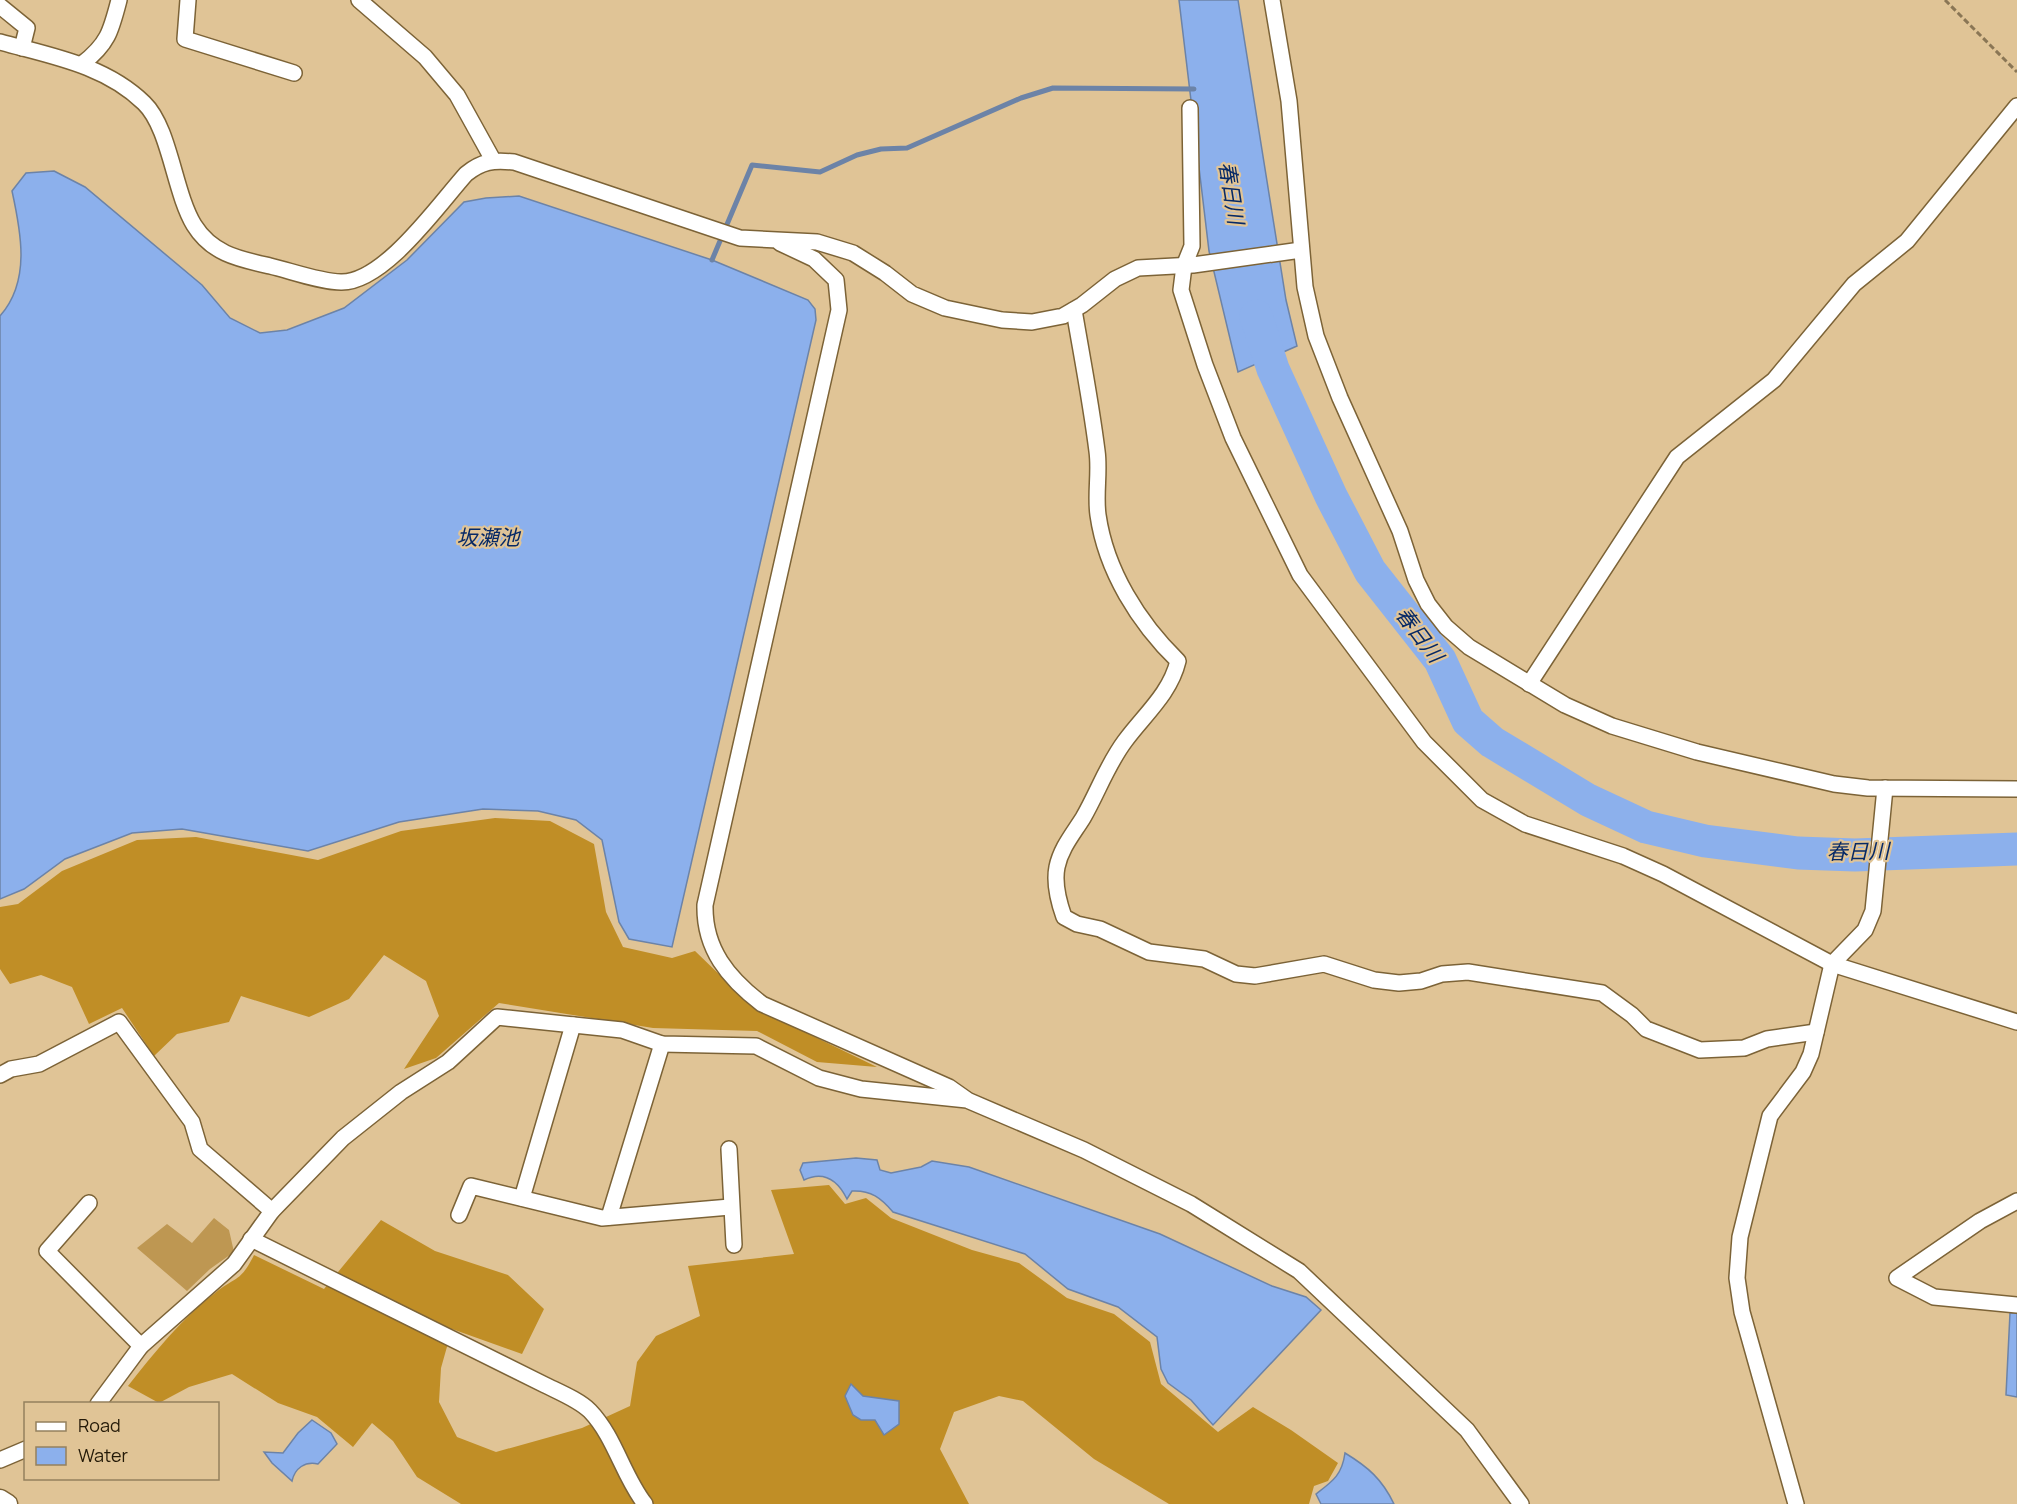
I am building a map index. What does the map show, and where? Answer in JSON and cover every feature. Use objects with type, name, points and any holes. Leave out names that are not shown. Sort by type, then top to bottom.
[{"type":"street","points":[[82,64],[100,51],[111,33],[119,0]]},
{"type":"street","points":[[188,0],[185,39],[294,74]]},
{"type":"street","points":[[359,0],[425,57],[458,94],[494,160]]},
{"type":"street","points":[[1272,0],[1289,102],[1297,250],[1326,365],[1375,471],[1428,604],[1446,627],[1469,647],[1565,705],[1612,726],[1697,752],[1834,784],[1885,788],[2017,789]]},
{"type":"street","points":[[0,6],[27,28],[22,48]]},
{"type":"street","points":[[0,42],[82,64],[126,87],[147,105],[160,131],[183,201],[194,225],[212,246],[229,257],[342,283],[369,275],[402,246],[466,174],[479,163],[494,160],[514,162],[740,238],[817,242],[853,253],[885,273],[912,294],[945,309],[1002,320],[1032,322],[1063,316],[1115,279],[1138,268],[1189,266],[1297,250]]},
{"type":"street","points":[[1529,684],[1677,457],[1701,434],[1774,380],[1854,284],[1907,241],[2017,106]]},
{"type":"street","points":[[1190,108],[1192,246],[1189,266],[1181,290],[1204,365],[1233,438],[1300,575],[1424,742],[1482,800],[1525,824],[1623,856],[1663,874],[1832,964],[2017,1023]]},
{"type":"street","points":[[774,240],[814,259],[836,280],[839,310],[705,905],[708,933],[717,957],[736,984],[762,1004],[949,1087],[967,1100],[1084,1150],[1191,1204],[1299,1271],[1467,1431],[1521,1504]]},
{"type":"street","points":[[1074,310],[1098,453],[1098,514],[1108,556],[1126,594],[1155,639],[1178,662],[1175,676],[1166,691],[1114,756],[1083,818],[1068,838],[1057,868],[1059,903],[1064,917],[1077,924],[1100,928],[1149,952],[1204,959],[1236,974],[1255,976],[1324,963],[1374,980],[1391,982],[1421,981],[1442,974],[1468,972],[1602,993],[1632,1015],[1646,1029],[1700,1050],[1744,1048],[1767,1039],[1816,1032]]},
{"type":"street","points":[[1796,1504],[1742,1312],[1737,1278],[1740,1237],[1770,1116],[1803,1072],[1816,1032],[1832,964],[1865,930],[1873,910],[1885,788]]},
{"type":"street","points":[[99,1402],[141,1346],[234,1264],[272,1211],[343,1138],[401,1092],[448,1062],[497,1017],[622,1030],[662,1044],[756,1046],[819,1078],[861,1089],[967,1100]]},
{"type":"street","points":[[0,1075],[10,1069],[39,1064],[118,1022],[192,1122],[200,1149],[272,1211]]},
{"type":"street","points":[[522,1198],[573,1025]]},
{"type":"street","points":[[609,1217],[662,1044]]},
{"type":"street","points":[[729,1149],[730,1207],[734,1245]]},
{"type":"street","points":[[459,1215],[471,1186],[602,1218],[730,1207]]},
{"type":"street","points":[[2017,1201],[1980,1221],[1897,1278],[1935,1297],[2017,1305]]},
{"type":"street","points":[[89,1203],[47,1251],[141,1346]]},
{"type":"street","points":[[251,1239],[545,1384],[589,1409],[602,1426],[632,1487],[645,1504]]},
{"type":"street","points":[[0,1460],[24,1450]]},
{"type":"street","points":[[0,1499],[8,1504]]},
{"type":"path","points":[[1945,0],[2017,72]]},
{"type":"shaded area","points":[[495,818],[550,821],[594,844],[606,912],[623,947],[672,958],[695,951],[753,1007],[877,1067],[817,1062],[757,1031],[653,1028],[499,1003],[436,1058],[404,1069],[439,1016],[426,981],[384,955],[349,999],[309,1017],[241,996],[229,1022],[177,1034],[154,1056],[122,1008],[89,1024],[72,987],[41,975],[10,984],[0,969],[0,907],[18,904],[62,871],[137,840],[196,837],[318,860],[401,831]]},
{"type":"shaded area","points":[[829,1185],[845,1204],[866,1198],[891,1218],[972,1250],[1019,1263],[1067,1298],[1114,1314],[1150,1342],[1161,1384],[1218,1432],[1253,1407],[1338,1463],[1328,1481],[1314,1486],[1309,1504],[1169,1504],[1094,1459],[1023,1401],[999,1396],[954,1412],[940,1449],[969,1504],[461,1504],[417,1477],[393,1441],[372,1423],[353,1447],[317,1417],[278,1403],[232,1374],[189,1387],[161,1402],[128,1386],[180,1325],[203,1303],[241,1275],[254,1255],[324,1289],[381,1220],[435,1251],[508,1275],[544,1309],[522,1354],[452,1329],[441,1368],[439,1402],[457,1437],[496,1452],[582,1428],[630,1406],[637,1362],[656,1336],[700,1316],[688,1266],[794,1254],[771,1190]]},
{"type":"shaded area","points":[[214,1218],[229,1230],[234,1252],[210,1269],[187,1291],[137,1248],[167,1224],[192,1243]]},
{"type":"water","points":[[1179,0],[1238,0],[1286,300],[1297,346],[1238,372],[1209,251]]},
{"type":"water","name":"坂瀬池","points":[[54,171],[85,187],[202,285],[230,318],[260,333],[287,330],[344,308],[407,260],[464,202],[519,196],[712,260],[808,300],[815,309],[816,320],[672,947],[629,939],[619,922],[602,840],[576,820],[538,811],[483,809],[399,822],[308,851],[182,829],[132,833],[65,859],[24,889],[0,899],[0,316],[10,302],[20,272],[20,239],[12,191],[26,173]]},
{"type":"water","points":[[856,1158],[877,1160],[880,1170],[891,1173],[921,1167],[932,1161],[969,1167],[1160,1234],[1272,1286],[1306,1297],[1321,1310],[1213,1425],[1191,1400],[1168,1383],[1161,1369],[1157,1337],[1118,1307],[1068,1289],[1025,1254],[893,1212],[880,1199],[870,1194],[852,1191],[847,1199],[835,1182],[818,1176],[804,1180],[800,1170],[803,1163]]},
{"type":"water","points":[[2010,1313],[2017,1313],[2017,1397],[2006,1395]]},
{"type":"water","points":[[851,1384],[863,1396],[899,1401],[899,1424],[884,1435],[875,1420],[861,1420],[853,1415],[845,1396]]},
{"type":"water","points":[[312,1420],[331,1433],[337,1444],[318,1464],[301,1466],[292,1481],[272,1463],[264,1452],[283,1453],[298,1433]]},
{"type":"water","points":[[1345,1453],[1374,1474],[1385,1487],[1394,1504],[1321,1504],[1316,1494],[1336,1477],[1342,1467]]},
{"type":"waterway","points":[[712,260],[752,165],[820,172],[857,155],[881,149],[907,148],[1021,98],[1053,88],[1194,89]]},
{"type":"waterway","name":"春日川","points":[[1256,316],[1273,369],[1331,496],[1370,571],[1440,660],[1468,721],[1492,742],[1588,800],[1646,827],[1705,841],[1798,853],[1855,855],[2017,849]]}]
